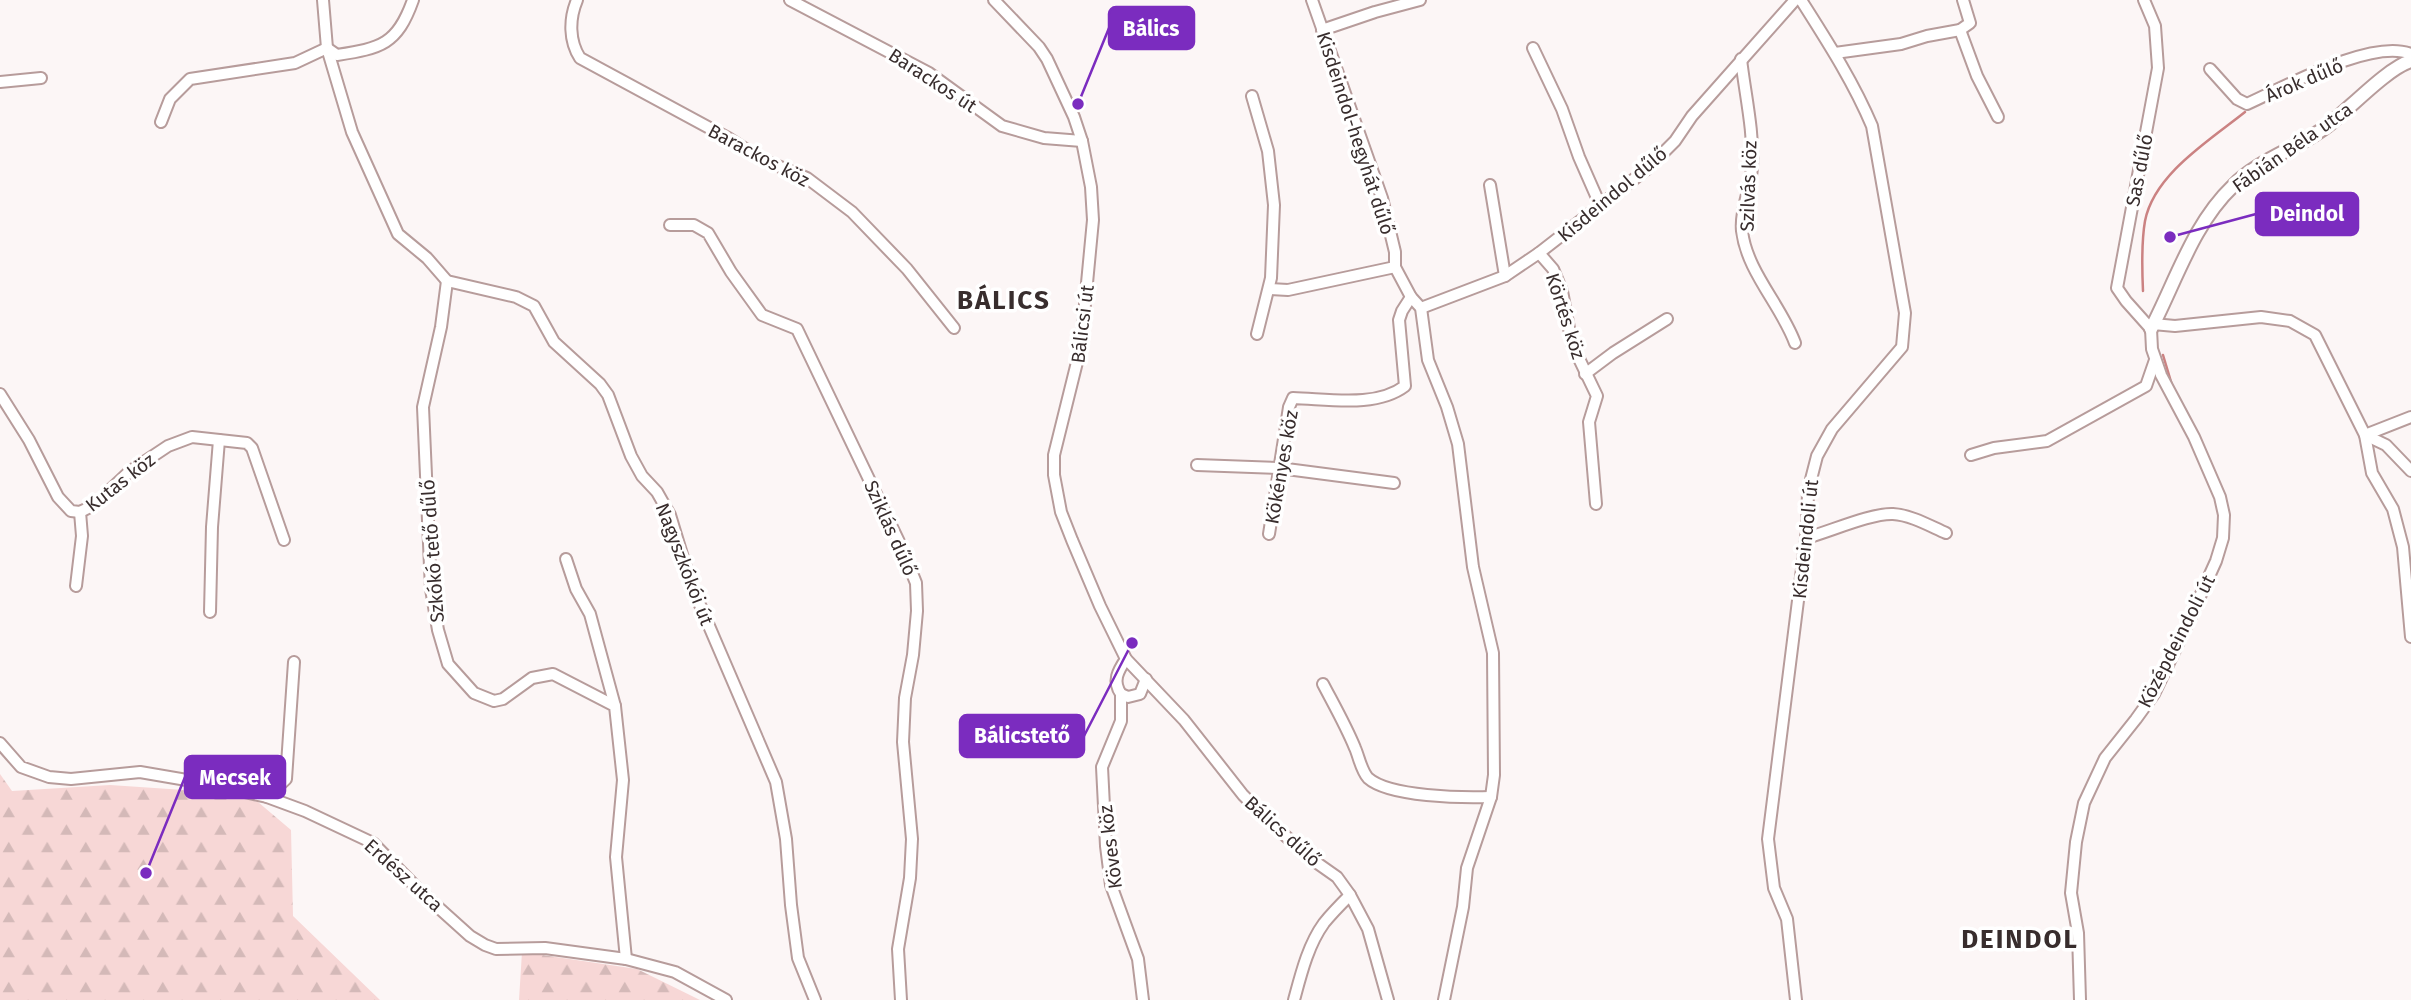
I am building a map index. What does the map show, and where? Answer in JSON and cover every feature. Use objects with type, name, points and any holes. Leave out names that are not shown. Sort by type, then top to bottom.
[{"type":"street","points":[[323,0],[327,48],[352,132],[388,214],[398,233],[447,281]]},
{"type":"street","points":[[327,48],[337,55],[373,49],[397,35],[413,0]]},
{"type":"street","name":"Barackos köz","points":[[577,0],[572,12],[572,46],[580,58],[728,138],[761,159],[807,178],[861,222],[907,270],[954,328]]},
{"type":"street","name":"Barackos út","points":[[790,0],[929,73],[1002,125],[1044,138],[1082,141]]},
{"type":"street","name":"Bálicsi út","points":[[993,0],[1039,47],[1047,59],[1082,141],[1091,187],[1093,220],[1081,346],[1073,384],[1061,419],[1054,455],[1054,475],[1061,512],[1100,606],[1126,659],[1146,678]]},
{"type":"street","name":"Kisdeindol-hegyhát dűlő","points":[[1312,0],[1382,198],[1395,252],[1395,267],[1411,297],[1421,308]]},
{"type":"street","points":[[1322,30],[1420,0]]},
{"type":"street","name":"Kisdeindol dűlő","points":[[1421,308],[1505,276],[1601,207],[1647,169],[1675,141],[1692,116],[1795,0]]},
{"type":"street","name":"Kisdeindoli út","points":[[1796,1000],[1787,919],[1774,888],[1768,839],[1806,538],[1808,491],[1816,456],[1832,429],[1902,347],[1905,332],[1905,313],[1872,125],[1835,53],[1801,0]]},
{"type":"street","points":[[1835,53],[1900,44],[1960,30],[1970,23],[1963,0]]},
{"type":"street","name":"Sas dűlő","points":[[2144,0],[2155,26],[2158,68],[2118,288],[2126,302],[2152,327]]},
{"type":"street","points":[[1960,30],[1977,76],[1998,117]]},
{"type":"street","points":[[161,122],[170,99],[190,79],[295,63],[327,48]]},
{"type":"street","points":[[1533,48],[1562,109],[1601,207]]},
{"type":"street","name":"Árok dűlő","points":[[2210,69],[2237,99],[2247,104],[2329,67],[2373,51],[2399,49],[2411,54]]},
{"type":"street","name":"Szilvás köz","points":[[1741,59],[1753,154],[1752,183],[1744,211],[1742,231],[1752,261],[1787,322],[1795,343]]},
{"type":"street","name":"Fábián Béla utca","points":[[2152,327],[2208,216],[2232,186],[2253,169],[2304,143],[2326,128],[2391,72],[2411,61]]},
{"type":"street","points":[[0,82],[41,78]]},
{"type":"street","points":[[1252,96],[1268,151],[1274,205],[1269,289],[1257,334]]},
{"type":"street","points":[[1490,185],[1505,276]]},
{"type":"street","name":"Sziklás dűlő","points":[[670,225],[694,225],[708,233],[762,315],[797,329],[901,546],[916,583],[915,633],[904,709],[903,743],[912,839],[910,878],[898,949],[901,1000]]},
{"type":"street","name":"Körtés köz","points":[[1539,253],[1553,269],[1562,291],[1572,344],[1597,396],[1589,422],[1596,504]]},
{"type":"street","points":[[1269,289],[1288,290],[1395,267]]},
{"type":"street","name":"Szkókó tető dűlő","points":[[447,281],[441,327],[424,407],[431,589],[438,630],[448,664],[474,693],[494,701],[503,699],[532,678],[553,674],[615,706]]},
{"type":"street","name":"Nagyszkókói út","points":[[447,281],[516,297],[534,306],[554,342],[600,384],[608,395],[636,466],[657,492],[670,515],[691,584],[776,782],[786,839],[798,958],[815,1000]]},
{"type":"street","name":"Kökényes köz","points":[[1269,534],[1289,407],[1293,398],[1358,400],[1394,394],[1405,386],[1399,320],[1411,297]]},
{"type":"street","points":[[1421,308],[1428,360],[1458,444],[1473,567],[1493,653],[1495,745],[1491,797],[1467,867],[1463,907],[1444,1000]]},
{"type":"street","points":[[2152,327],[2261,317],[2290,321],[2315,335],[2365,435],[2372,473],[2393,509],[2403,547],[2411,636]]},
{"type":"street","points":[[1585,373],[1612,352],[1667,319]]},
{"type":"street","name":"Középdeindoli út","points":[[2080,1000],[2078,933],[2071,893],[2076,842],[2084,803],[2105,758],[2154,694],[2216,561],[2223,538],[2224,515],[2213,477],[2169,394],[2152,349],[2152,327]]},
{"type":"street","points":[[1971,454],[1994,447],[2046,441],[2066,431],[2146,386],[2156,357]]},
{"type":"street","name":"Kutas köz","points":[[0,394],[29,440],[58,497],[71,511],[80,512],[94,505],[149,457],[168,446],[192,438],[247,443],[252,448],[284,540]]},
{"type":"street","points":[[2365,435],[2411,417]]},
{"type":"street","points":[[2365,435],[2386,445],[2411,471]]},
{"type":"street","points":[[210,612],[212,527],[219,440]]},
{"type":"street","points":[[1197,465],[1279,468],[1394,483]]},
{"type":"street","points":[[76,586],[82,536],[80,512]]},
{"type":"street","points":[[1806,538],[1872,517],[1893,514],[1916,520],[1946,533]]},
{"type":"street","points":[[566,559],[576,589],[590,614],[615,706],[623,780],[616,857],[626,958]]},
{"type":"street","points":[[1126,659],[1116,677],[1116,686],[1121,694],[1128,697],[1140,694],[1146,678]]},
{"type":"street","points":[[267,797],[286,779],[289,711],[295,663]]},
{"type":"street","name":"Bálics dűlő","points":[[1146,678],[1184,720],[1243,795],[1310,858],[1337,877],[1368,929],[1388,1000]]},
{"type":"street","points":[[1323,684],[1355,746],[1363,771],[1375,782],[1444,798],[1491,797]]},
{"type":"street","name":"Köves köz","points":[[1121,694],[1121,721],[1102,767],[1106,846],[1111,885],[1138,958],[1143,1000]]},
{"type":"street","name":"Erdész utca","points":[[0,743],[21,766],[49,778],[71,779],[140,772],[210,783],[267,797],[316,815],[373,843],[420,891],[470,936],[485,945],[496,949],[545,948],[626,958],[675,972],[726,1000]]},
{"type":"street","points":[[1294,1000],[1302,970],[1315,939],[1324,924],[1350,895]]},
{"type":"green space","points":[[0,774],[12,791],[110,785],[214,792],[258,802],[291,830],[293,916],[380,1000],[0,1000]]},
{"type":"green space","points":[[522,952],[637,969],[700,1000],[519,1000]]},
{"type":"waterway","points":[[2143,291],[2142,247],[2150,204],[2171,173],[2185,159],[2245,112]]},
{"type":"waterway","points":[[2163,355],[2172,385]]},
{"type":"place","name":"Bálics","points":[[1078,104]]},
{"type":"place","name":"Deindol","points":[[2170,237]]},
{"type":"place","name":"Bálicstető","points":[[1132,643]]},
{"type":"place","name":"Mecsek","points":[[146,873]]},
{"type":"district","name":"BÁLICS","points":[[1004,300]]},
{"type":"district","name":"DEINDOL","points":[[2020,939]]}]
